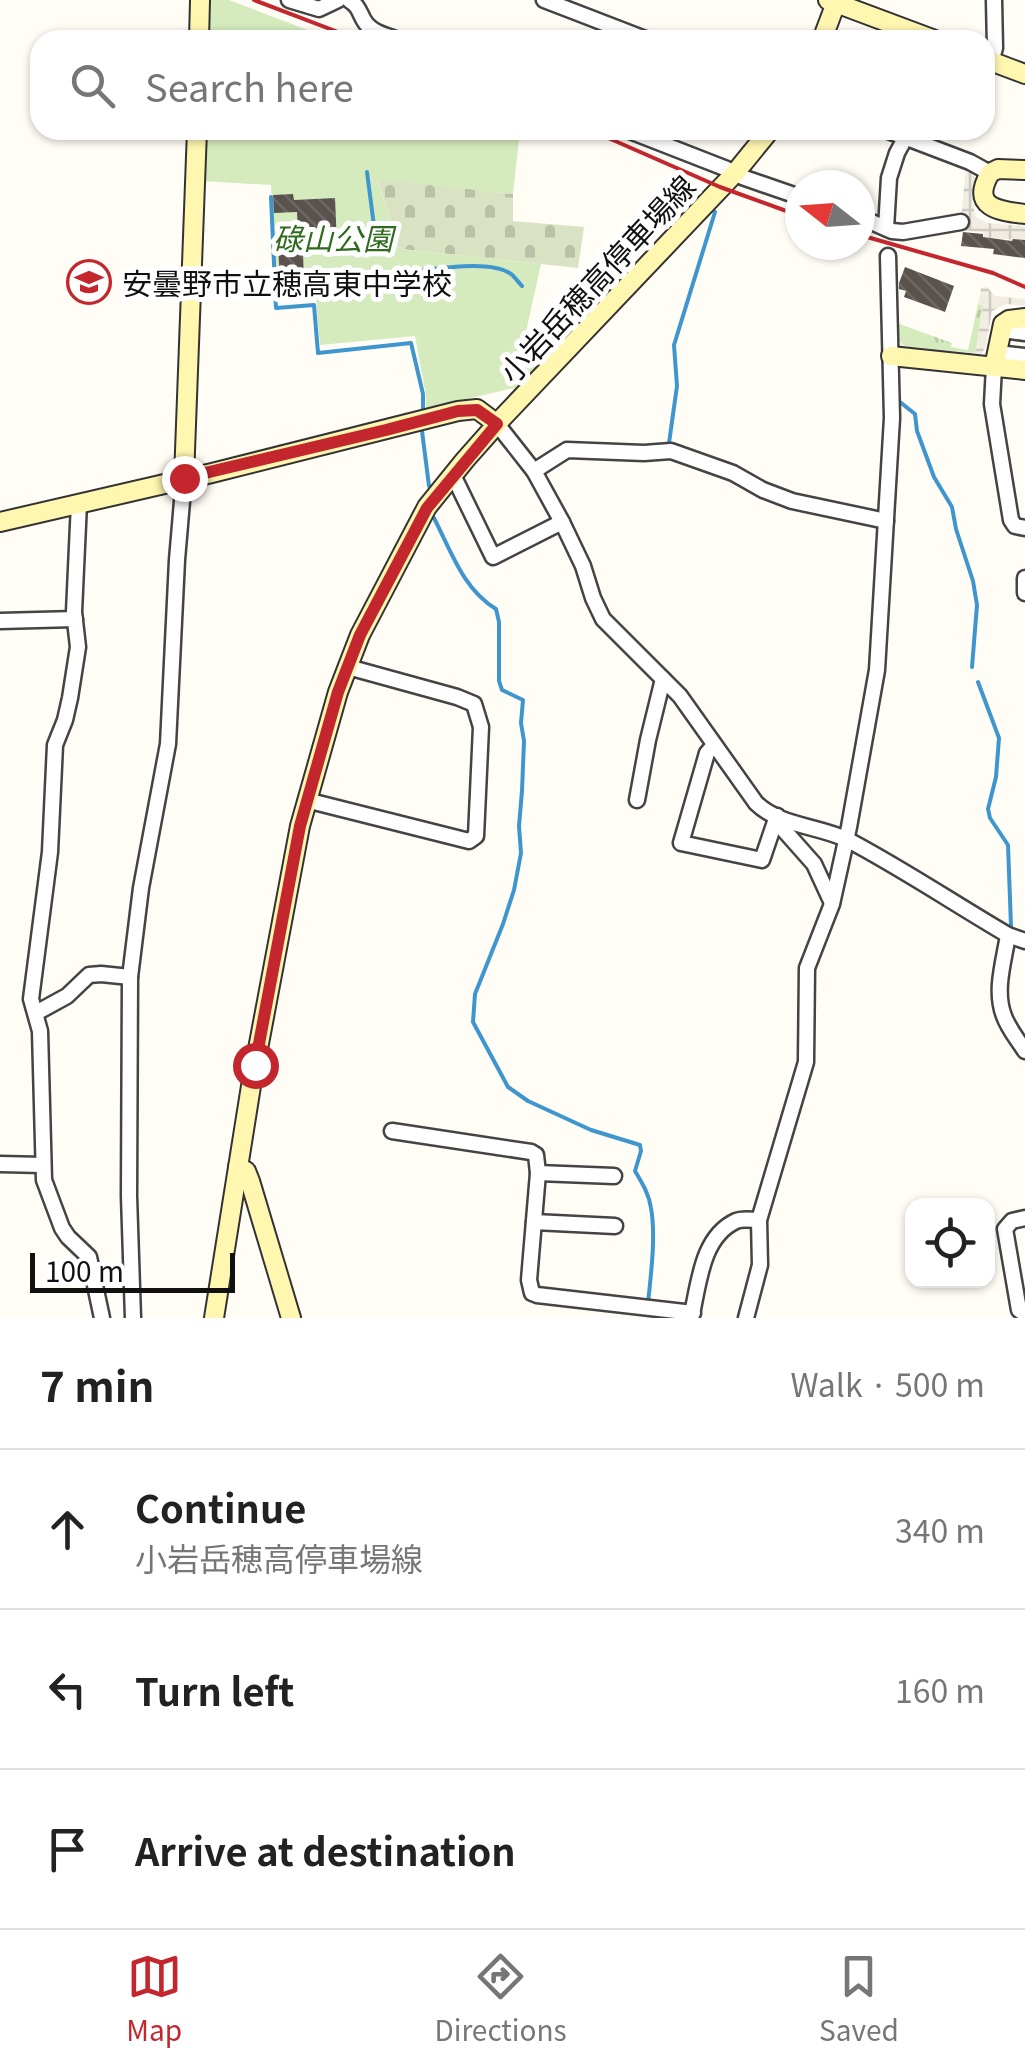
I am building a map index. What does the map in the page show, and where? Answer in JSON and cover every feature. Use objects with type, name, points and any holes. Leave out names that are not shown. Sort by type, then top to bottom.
[{"type":"main road","points":[[199,30],[200,0]]},
{"type":"main road","points":[[825,30],[834,1],[909,30]]},
{"type":"main road","points":[[995,63],[1025,74]]},
{"type":"main road","points":[[184,478],[197,140]]},
{"type":"main road","name":"小岩岳穂高停車場線","points":[[214,1318],[281,921],[306,800],[360,635],[427,508],[453,475],[762,140]]},
{"type":"main road","points":[[1025,170],[998,169],[990,174],[984,191],[984,199],[1000,212],[1025,214]]},
{"type":"main road","points":[[994,367],[1003,324],[1009,320],[1025,321]]},
{"type":"main road","points":[[891,356],[994,367],[1025,363]]},
{"type":"main road","points":[[0,522],[458,411],[477,410],[497,424]]},
{"type":"main road","points":[[238,1167],[246,1171],[250,1181],[291,1318]]},
{"type":"street","points":[[289,0],[319,10],[338,0]]},
{"type":"street","points":[[349,0],[358,6],[366,24],[374,30]]},
{"type":"street","points":[[544,0],[622,30]]},
{"type":"street","points":[[994,0],[995,50]]},
{"type":"street","points":[[653,140],[727,169]]},
{"type":"street","points":[[886,228],[889,178],[905,140]]},
{"type":"street","points":[[921,140],[990,174]]},
{"type":"street","points":[[742,177],[785,192]]},
{"type":"street","points":[[875,224],[903,232],[961,222]]},
{"type":"street","points":[[746,1318],[760,1266],[759,1220],[806,1062],[807,968],[832,904],[877,670],[892,418],[888,256]]},
{"type":"street","points":[[1025,321],[1010,332],[1025,333]]},
{"type":"street","points":[[994,367],[992,404],[1011,520],[1014,526],[1025,528]]},
{"type":"street","points":[[497,424],[534,472],[562,522],[584,566],[592,598],[603,619],[664,678],[694,714],[756,803],[777,816],[846,839],[1008,936],[1025,941]]},
{"type":"street","points":[[534,472],[567,450],[671,451],[733,472],[792,501],[886,521]]},
{"type":"street","points":[[453,475],[493,558],[562,522]]},
{"type":"street","points":[[134,1318],[128,1196],[130,978],[138,904],[168,744],[184,478]]},
{"type":"street","points":[[79,503],[78,647],[65,720],[54,755],[50,852],[31,999],[40,1031],[42,1165],[47,1192],[68,1238],[89,1256],[102,1318]]},
{"type":"street","points":[[1025,578],[1025,593]]},
{"type":"street","points":[[0,621],[76,619]]},
{"type":"street","points":[[306,800],[469,841],[476,836],[481,727],[474,704],[348,668]]},
{"type":"street","points":[[637,800],[664,678]]},
{"type":"street","points":[[714,745],[708,753],[682,843],[762,860],[777,816]]},
{"type":"street","points":[[777,816],[783,829],[814,864],[832,904]]},
{"type":"street","points":[[1008,936],[1000,1002],[1004,1019],[1025,1051]]},
{"type":"street","points":[[36,1012],[67,996],[90,975],[130,978]]},
{"type":"street","points":[[392,1131],[536,1155],[538,1173],[529,1280],[532,1293],[537,1295],[692,1315],[715,1236],[738,1220],[759,1220]]},
{"type":"street","points":[[0,1164],[42,1165]]},
{"type":"street","points":[[538,1173],[614,1176]]},
{"type":"street","points":[[1025,1218],[1012,1221],[1005,1229],[1019,1310],[1025,1314]]},
{"type":"street","points":[[534,1222],[615,1226]]},
{"type":"green space","points":[[206,0],[229,0],[308,30],[206,30]]},
{"type":"green space","name":"碌山公園","points":[[203,140],[519,140],[513,194],[377,179],[402,249],[541,264],[526,332],[563,342],[517,390],[426,409],[415,336],[320,345],[316,300],[277,301],[271,185],[201,181]]},
{"type":"green space","points":[[377,178],[513,194],[513,221],[584,227],[578,268],[402,249]]},
{"type":"green space","points":[[978,304],[983,305],[976,350],[972,353],[905,346],[898,340],[897,323],[952,343],[951,347],[968,350]]},
{"type":"shaded area","points":[[966,166],[975,178],[972,202],[976,217],[987,223],[1025,226],[1025,240],[984,238],[984,232],[960,230]]},
{"type":"shaded area","points":[[987,287],[995,296],[1025,299],[1025,306],[1006,304],[992,311],[982,354],[975,359],[903,353],[898,340],[905,346],[972,353],[976,350],[983,306],[978,304],[981,288]]},
{"type":"building","points":[[293,194],[294,200],[335,198],[337,244],[303,245],[304,297],[280,298],[278,234],[298,233],[297,212],[274,213],[273,195]]},
{"type":"building","points":[[963,232],[1025,240],[1025,258],[993,254],[994,249],[961,246]]},
{"type":"building","points":[[905,267],[954,286],[945,312],[904,297],[906,291],[899,289],[899,283]]},
{"type":"waterway","points":[[367,172],[374,226]]},
{"type":"waterway","points":[[271,197],[276,308],[314,305],[318,353],[411,343],[423,409]]},
{"type":"waterway","points":[[669,443],[677,386],[674,345],[715,212]]},
{"type":"waterway","points":[[404,269],[490,267],[511,274],[522,286]]},
{"type":"waterway","points":[[900,402],[915,414],[934,477],[952,507],[973,581],[977,605],[972,667]]},
{"type":"waterway","points":[[422,431],[429,486]]},
{"type":"waterway","points":[[434,518],[466,580],[496,609],[499,681],[502,690],[523,700],[521,853],[503,924],[475,994],[473,1022],[508,1087],[528,1101],[591,1130],[640,1145],[635,1171],[649,1198],[653,1231],[648,1303]]},
{"type":"waterway","points":[[978,682],[999,738],[996,777],[988,809],[1008,845],[1011,926]]},
{"type":"waterway","points":[[1012,1017],[1025,1039]]},
{"type":"railway","points":[[254,0],[333,30]]},
{"type":"railway","points":[[613,140],[785,211]]},
{"type":"railway","points":[[875,239],[993,273],[1025,287]]},
{"type":"place","name":"安曇野市立穂高東中学校","points":[[89,282]]},
{"type":"route","points":[[184,478],[468,409],[484,412],[497,424],[427,508],[360,635],[338,692],[300,826],[255,1065]]}]
